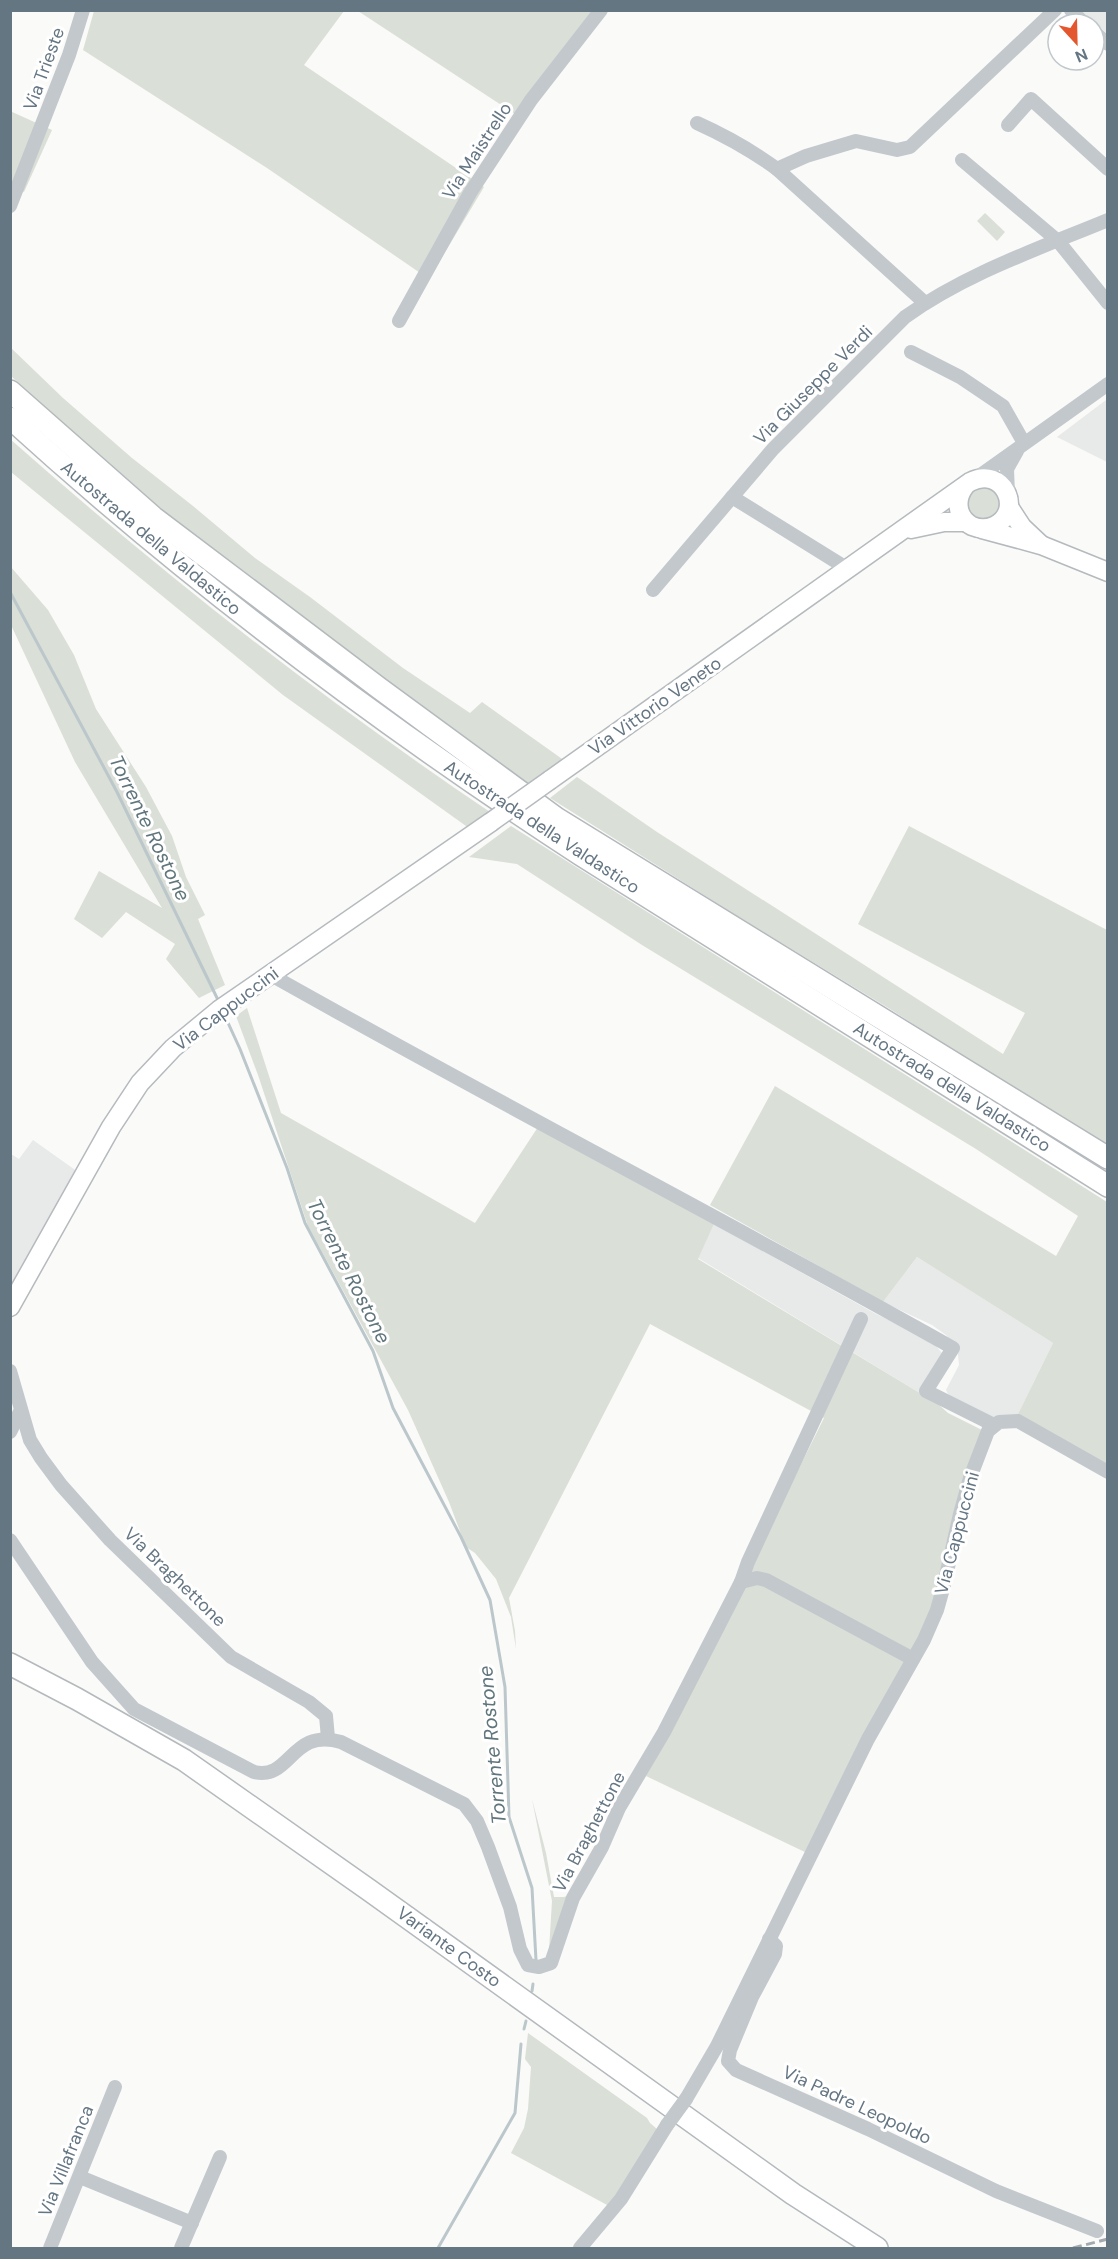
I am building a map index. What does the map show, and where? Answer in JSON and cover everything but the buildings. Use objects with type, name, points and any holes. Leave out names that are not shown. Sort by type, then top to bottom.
[{"type":"highway","name":"Autostrada della Valdastico","points":[[10,391],[153,517],[556,818],[1107,1158]]},
{"type":"highway","name":"Autostrada della Valdastico","points":[[10,418],[154,543],[363,706],[503,804],[1107,1186]]},
{"type":"highway","name":"Variante Costo","points":[[10,1664],[184,1760],[793,2194],[877,2248]]},
{"type":"main road","points":[[1041,545],[1022,527],[1008,501],[1004,488],[991,478],[970,482],[959,497],[959,511],[974,525],[1041,545],[1107,572]]},
{"type":"main road","name":"Via Vittorio Veneto","points":[[412,877],[970,482]]},
{"type":"main road","name":"Via Vittorio Veneto","points":[[898,534],[921,526],[974,525],[989,528],[1002,521],[1008,501]]},
{"type":"main road","name":"Via Cappuccini","points":[[10,1306],[111,1127],[140,1083],[173,1048],[219,1010],[412,877]]},
{"type":"street","name":"Via Trieste","points":[[10,206],[69,55],[83,10]]},
{"type":"street","name":"Via Maistrello","points":[[399,321],[470,193],[531,100],[601,10]]},
{"type":"street","points":[[777,169],[806,156],[856,141],[897,150],[910,147],[1055,10]]},
{"type":"street","points":[[1008,125],[1031,99],[1107,169]]},
{"type":"street","points":[[697,123],[745,147],[777,169],[925,303]]},
{"type":"street","points":[[962,160],[1058,241],[1107,303]]},
{"type":"street","name":"Via Giuseppe Verdi","points":[[653,591],[773,449],[905,317],[925,303],[988,268],[1107,220]]},
{"type":"street","points":[[911,352],[960,377],[1004,406],[1023,445]]},
{"type":"street","name":"Via Vittorio Veneto","points":[[970,482],[1107,384]]},
{"type":"street","name":"Via Vittorio Veneto","points":[[1008,501],[1007,469],[1013,456],[1023,445]]},
{"type":"street","points":[[732,497],[848,569]]},
{"type":"street","points":[[271,975],[437,1068],[840,1285],[952,1348],[926,1390],[994,1425],[1006,1420],[1018,1421],[1107,1472]]},
{"type":"street","points":[[741,1582],[748,1562],[861,1319]]},
{"type":"street","name":"Via Braghettone","points":[[10,1371],[20,1412],[30,1440],[40,1458],[110,1540],[231,1657],[309,1702],[326,1716],[328,1738],[341,1742],[464,1804],[477,1821],[488,1847],[510,1907],[520,1949],[528,1965],[539,1967],[551,1963],[573,1898],[602,1847],[619,1808],[664,1732],[741,1582]]},
{"type":"street","points":[[10,1432],[20,1412]]},
{"type":"street","name":"Via Cappuccini","points":[[913,1659],[937,1611],[970,1478],[988,1431],[994,1425]]},
{"type":"street","points":[[10,1540],[92,1662],[134,1709],[254,1772],[264,1775],[274,1771],[301,1747],[314,1740],[328,1738]]},
{"type":"street","points":[[741,1582],[757,1578],[766,1580],[913,1659]]},
{"type":"street","name":"Via Padre Leopoldo","points":[[580,2248],[621,2199],[686,2099],[717,2046],[868,1739],[913,1659]]},
{"type":"street","name":"Via Padre Leopoldo","points":[[769,1940],[776,1946],[775,1954],[752,1996],[730,2050],[728,2061],[736,2070],[868,2129],[996,2191],[1097,2231]]},
{"type":"street","name":"Via Villafranca","points":[[50,2248],[115,2087]]},
{"type":"street","points":[[181,2248],[220,2157]]},
{"type":"street","points":[[80,2176],[192,2223]]},
{"type":"shaded area","points":[[94,11],[344,11],[304,65],[484,187],[429,279],[267,168],[83,50]]},
{"type":"shaded area","points":[[358,11],[597,11],[515,114]]},
{"type":"shaded area","points":[[1107,11],[1107,34],[1106,12],[1083,12]]},
{"type":"shaded area","points":[[10,111],[52,130],[24,192],[11,186]]},
{"type":"shaded area","points":[[985,213],[1005,232],[997,241],[977,221]]},
{"type":"shaded area","points":[[10,347],[63,398],[132,458],[255,558],[403,668],[470,713],[482,702],[565,761],[532,786],[313,630],[153,503],[11,376]]},
{"type":"shaded area","points":[[1107,398],[1107,462],[1057,437]]},
{"type":"shaded area","points":[[10,439],[186,588],[246,635],[367,726],[493,814],[473,831],[283,695],[11,472]]},
{"type":"shaded area","points":[[983,482],[1003,496],[999,517],[978,523],[963,503],[964,497]]},
{"type":"shaded area","points":[[10,566],[48,610],[74,655],[96,709],[146,787],[172,836],[186,877],[205,915],[198,919],[225,985],[199,998],[166,959],[175,944],[126,912],[102,938],[74,919],[99,871],[162,908],[75,762],[11,625]]},
{"type":"shaded area","points":[[577,777],[657,832],[1003,1054],[1025,1013],[858,924],[909,826],[1107,930],[1107,1149],[890,1009],[550,798]]},
{"type":"shaded area","points":[[511,826],[1107,1202],[1107,1466],[1017,1416],[1053,1343],[917,1257],[883,1302],[710,1205],[775,1086],[1056,1256],[1078,1216],[976,1149],[642,945],[517,864],[469,857]]},
{"type":"shaded area","points":[[247,1008],[281,1113],[475,1223],[538,1127],[714,1224],[698,1259],[938,1404],[948,1413],[982,1430],[935,1606],[809,1854],[646,1776],[824,1418],[650,1324],[509,1598],[516,1649],[511,1617],[496,1579],[475,1553],[466,1547],[449,1502],[408,1410],[308,1226],[236,1016]]},
{"type":"shaded area","points":[[33,1140],[78,1172],[11,1293],[11,1154],[19,1159]]},
{"type":"shaded area","points":[[714,1224],[876,1314],[925,1337],[942,1353],[933,1384],[938,1404],[698,1258]]},
{"type":"shaded area","points":[[917,1257],[1053,1343],[1017,1416],[1007,1415],[991,1419],[948,1394],[946,1390],[959,1365],[954,1345],[946,1335],[932,1325],[883,1302]]},
{"type":"shaded area","points":[[532,1799],[546,1853],[554,1897],[564,1897],[582,1890],[548,1967],[552,1901]]},
{"type":"shaded area","points":[[528,2033],[647,2118],[658,2130],[609,2206],[511,2153],[524,2128],[528,2109],[531,2067],[525,2059]]},
{"type":"waterway","name":"Torrente Rostone","points":[[10,592],[117,792],[219,1002]]},
{"type":"waterway","name":"Torrente Rostone","points":[[224,1014],[287,1168],[305,1223],[373,1351],[393,1408],[461,1537],[490,1600],[505,1687],[509,1817],[532,1888],[536,1960]]},
{"type":"waterway","name":"Torrente Rostone","points":[[532,1991],[533,1984]]},
{"type":"waterway","name":"Torrente Rostone","points":[[524,2029],[526,2021]]},
{"type":"waterway","name":"Torrente Rostone","points":[[438,2248],[515,2113],[521,2044]]},
{"type":"railway","points":[[1073,2248],[1108,2239]]}]
